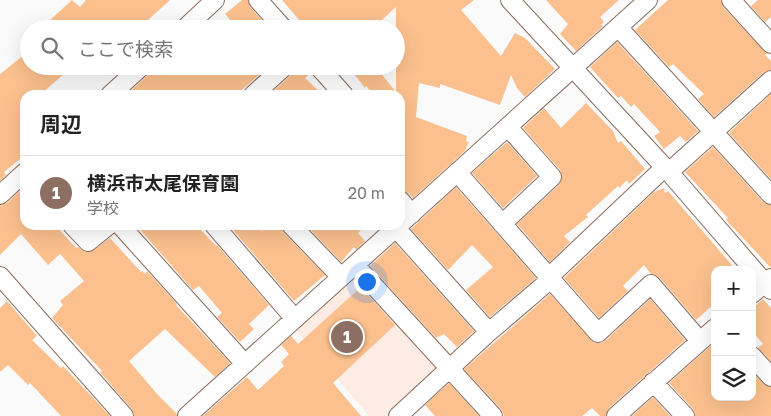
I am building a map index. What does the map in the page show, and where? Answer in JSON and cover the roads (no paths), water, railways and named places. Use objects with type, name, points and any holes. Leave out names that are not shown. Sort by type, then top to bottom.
[{"type":"street","points":[[194,20],[215,0]]},
{"type":"street","points":[[258,0],[276,20]]},
{"type":"street","points":[[510,0],[666,170],[765,286]]},
{"type":"street","points":[[405,220],[648,0]]},
{"type":"street","points":[[731,0],[771,44]]},
{"type":"street","points":[[618,27],[771,195]]},
{"type":"street","points":[[116,90],[132,75]]},
{"type":"street","points":[[259,90],[275,75]]},
{"type":"street","points":[[326,75],[340,90]]},
{"type":"street","points":[[398,416],[666,170],[714,132],[771,80]]},
{"type":"street","points":[[502,224],[552,177],[508,127]]},
{"type":"street","points":[[457,172],[598,333],[651,284],[700,341]]},
{"type":"street","points":[[0,195],[20,177]]},
{"type":"street","points":[[405,227],[490,332]]},
{"type":"street","points":[[77,230],[88,242],[103,230]]},
{"type":"street","points":[[124,230],[245,364]]},
{"type":"street","points":[[218,230],[295,319]]},
{"type":"street","points":[[296,230],[341,277]]},
{"type":"street","points":[[187,416],[394,230]]},
{"type":"street","points":[[355,265],[493,416]]},
{"type":"street","points":[[0,276],[124,416]]},
{"type":"street","points":[[616,416],[711,331]]},
{"type":"street","points":[[756,360],[771,377]]},
{"type":"street","points":[[653,382],[684,416]]},
{"type":"place","name":"横浜市太尾保育園","points":[[347,337]]}]
